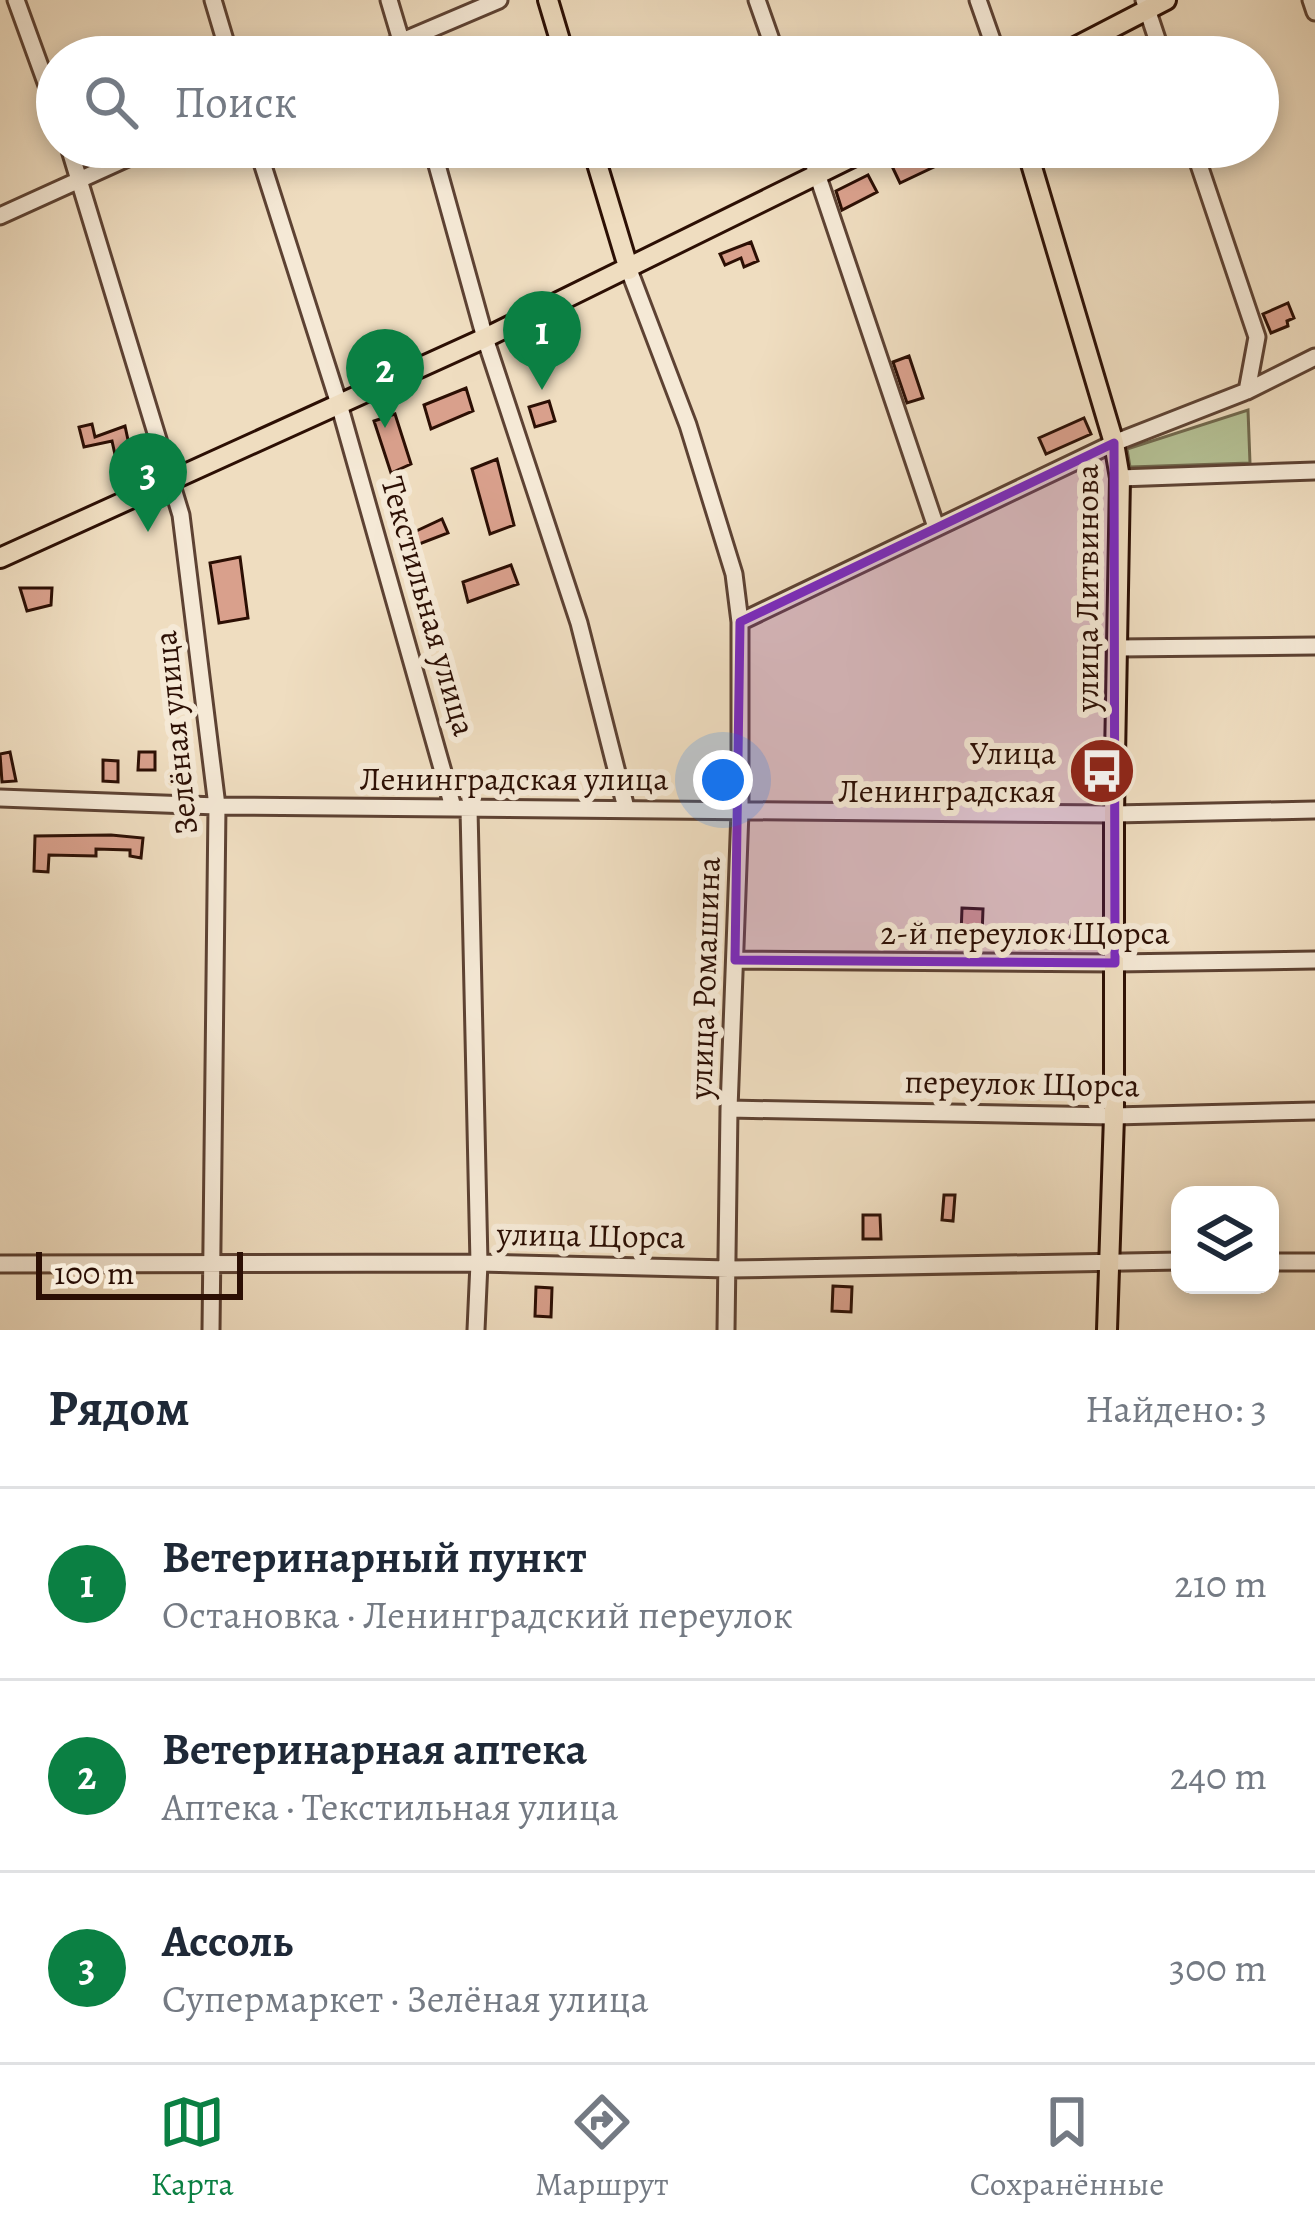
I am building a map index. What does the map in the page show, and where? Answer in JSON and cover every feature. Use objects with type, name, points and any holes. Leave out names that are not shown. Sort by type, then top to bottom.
[{"type":"main road","points":[[548,0],[559,36]]},
{"type":"main road","points":[[1092,36],[1146,5],[1166,0]]},
{"type":"main road","name":"улица Ромашина","points":[[598,168],[629,270]]},
{"type":"main road","points":[[0,558],[485,338],[829,168]]},
{"type":"main road","name":"улица Литвинова","points":[[1032,168],[1114,443],[1120,478],[1114,1116],[1107,1330]]},
{"type":"street","points":[[16,0],[36,55]]},
{"type":"street","points":[[213,0],[224,36]]},
{"type":"street","points":[[389,0],[400,36]]},
{"type":"street","points":[[431,36],[499,0]]},
{"type":"street","points":[[757,0],[770,36]]},
{"type":"street","points":[[978,0],[991,36]]},
{"type":"street","points":[[1311,0],[1315,12]]},
{"type":"street","points":[[1146,5],[1156,36]]},
{"type":"street","name":"Зелёная улица","points":[[77,168],[173,481],[217,806],[211,1330]]},
{"type":"street","points":[[0,215],[110,168]]},
{"type":"street","name":"Текстильная улица","points":[[264,168],[339,404],[449,782],[461,808],[479,1263],[476,1330]]},
{"type":"street","points":[[438,168],[485,338],[579,623],[626,808]]},
{"type":"street","points":[[815,168],[936,527]]},
{"type":"street","points":[[1200,168],[1257,337],[1247,391]]},
{"type":"street","name":"улица Ромашина","points":[[629,270],[688,424],[734,574],[740,622],[740,811],[726,1330]]},
{"type":"street","points":[[740,622],[1114,443],[1247,391],[1315,356]]},
{"type":"street","points":[[1120,478],[1315,471]]},
{"type":"street","points":[[1118,648],[1315,646]]},
{"type":"street","name":"Ленинградская улица","points":[[0,798],[217,806],[740,811],[1114,814],[1315,810]]},
{"type":"street","name":"2-й переулок Щорса","points":[[735,960],[1315,960]]},
{"type":"street","name":"переулок Щорса","points":[[729,1109],[1114,1116],[1315,1111]]},
{"type":"street","name":"улица Щорса","points":[[0,1264],[479,1263],[729,1269],[1171,1262]]},
{"type":"street","points":[[1279,1262],[1315,1262]]},
{"type":"highlighted area","points":[[1114,443],[1115,963],[735,960],[740,622]]},
{"type":"green space","points":[[1248,410],[1250,463],[1130,467],[1127,449]]},
{"type":"building","points":[[893,168],[932,168],[900,183]]},
{"type":"building","points":[[868,175],[877,192],[842,210],[836,191]]},
{"type":"building","points":[[751,242],[758,261],[744,267],[741,258],[725,265],[720,254]]},
{"type":"building","points":[[1288,303],[1294,318],[1271,333],[1263,314]]},
{"type":"building","points":[[909,356],[923,398],[907,403],[893,362]]},
{"type":"building","points":[[466,388],[473,411],[431,429],[424,405]]},
{"type":"building","points":[[549,401],[555,421],[535,427],[529,407]]},
{"type":"building","points":[[395,414],[411,464],[391,473],[374,421]]},
{"type":"building","points":[[1084,418],[1091,434],[1046,454],[1039,438]]},
{"type":"building","points":[[92,424],[95,437],[125,426],[131,454],[116,459],[112,441],[84,447],[79,427]]},
{"type":"building","points":[[497,459],[514,525],[490,534],[472,469]]},
{"type":"building","points":[[442,519],[448,533],[414,546],[410,534]]},
{"type":"building","points":[[240,557],[248,618],[219,623],[210,563]]},
{"type":"building","points":[[511,565],[518,584],[468,602],[463,582]]},
{"type":"building","points":[[20,588],[52,588],[51,605],[27,611]]},
{"type":"building","points":[[10,752],[16,781],[2,782],[0,754]]},
{"type":"building","points":[[139,752],[155,752],[155,770],[138,770]]},
{"type":"building","points":[[103,760],[118,761],[118,782],[103,781]]},
{"type":"building","points":[[35,836],[143,838],[141,858],[130,856],[130,850],[96,849],[96,856],[49,855],[48,872],[34,871]]},
{"type":"building","points":[[962,908],[983,909],[982,936],[961,935]]},
{"type":"building","points":[[1070,923],[1093,924],[1093,940],[1070,939]]},
{"type":"building","points":[[944,1195],[955,1195],[953,1221],[942,1220]]},
{"type":"building","points":[[863,1215],[880,1215],[881,1239],[863,1239]]},
{"type":"building","points":[[833,1286],[852,1287],[851,1312],[832,1311]]},
{"type":"building","points":[[536,1287],[552,1288],[551,1317],[535,1316]]},
{"type":"place","name":"Ветеринарный пункт","points":[[542,390]]},
{"type":"place","name":"Ветеринарная аптека","points":[[385,428]]},
{"type":"place","name":"Ассоль","points":[[148,532]]},
{"type":"place","name":"Улица Ленинградская","points":[[1102,771]]}]
